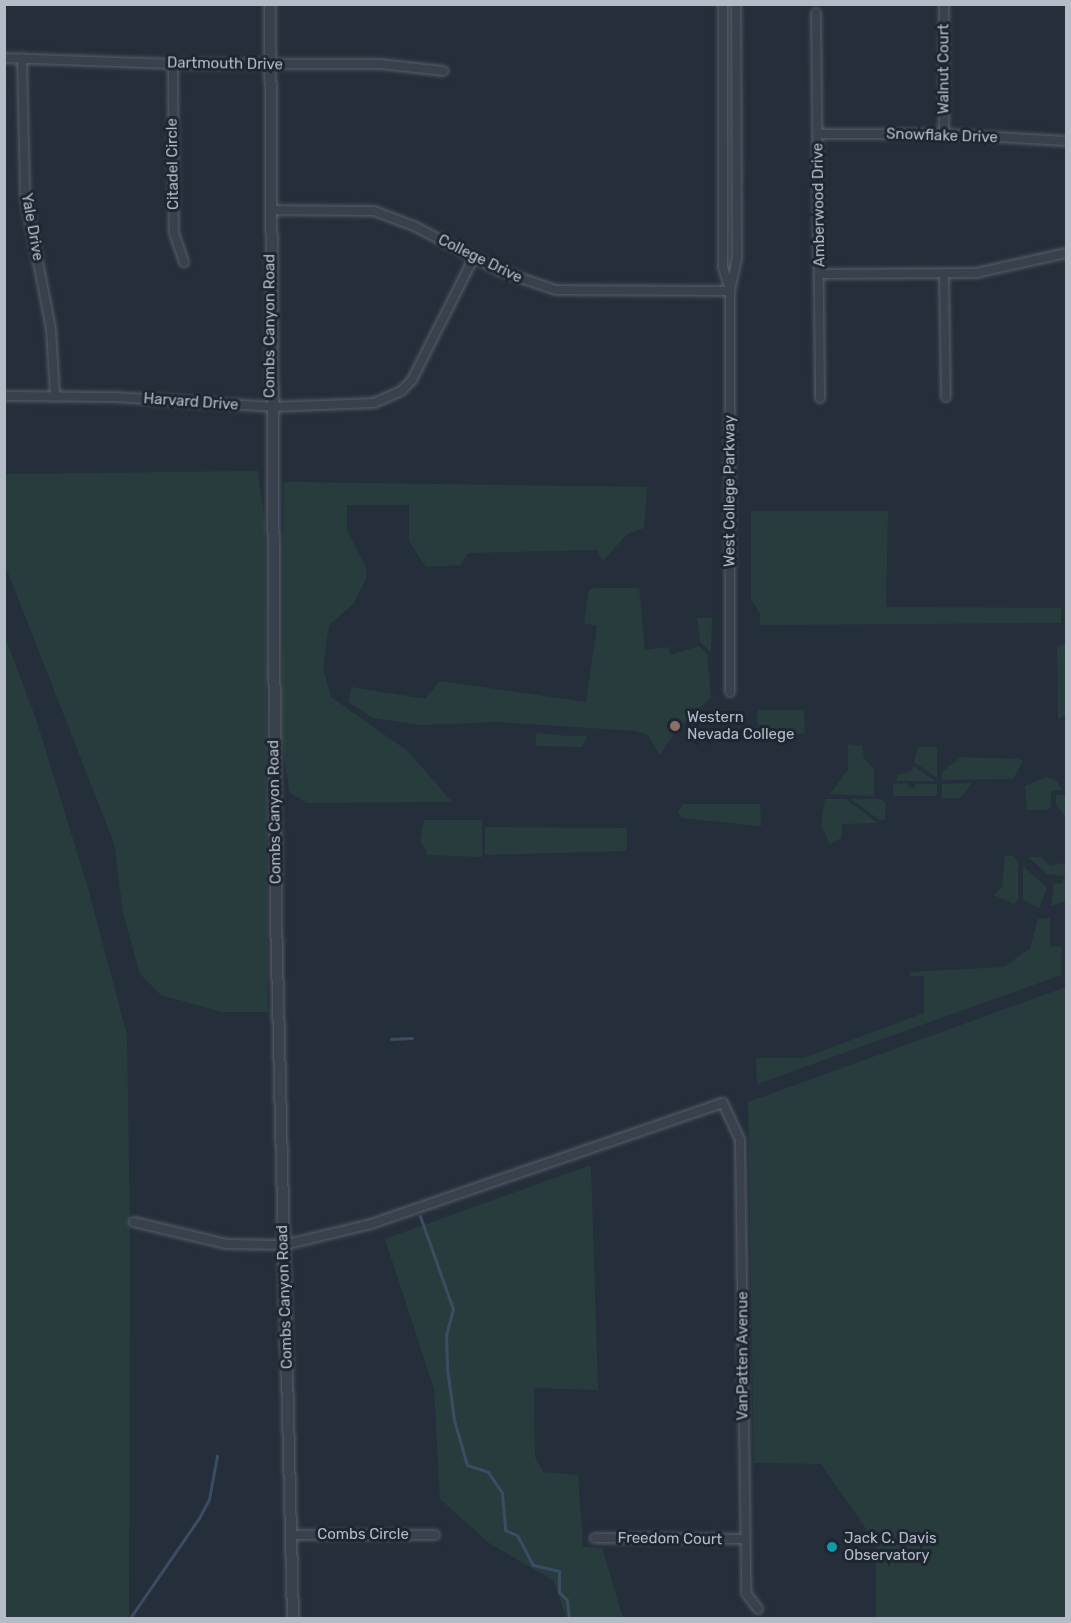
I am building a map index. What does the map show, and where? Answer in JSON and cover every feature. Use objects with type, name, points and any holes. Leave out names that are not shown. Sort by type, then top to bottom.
[{"type":"street","name":"Combs Canyon Road","points":[[270,4],[268,65],[271,407],[284,1245],[293,1618]]},
{"type":"street","name":"West College Parkway","points":[[723,4],[723,267],[730,291]]},
{"type":"street","name":"West College Parkway","points":[[730,692],[730,291],[737,259],[736,4]]},
{"type":"street","name":"Walnut Court","points":[[944,4],[944,134]]},
{"type":"street","name":"Amberwood Drive","points":[[816,13],[820,398]]},
{"type":"street","name":"Dartmouth Drive","points":[[4,58],[173,64],[380,64],[444,71]]},
{"type":"street","name":"Yale Drive","points":[[22,58],[25,195],[51,329],[55,395]]},
{"type":"street","name":"Citadel Circle","points":[[173,64],[174,233],[184,262]]},
{"type":"street","name":"Snowflake Drive","points":[[818,134],[944,134],[1066,141]]},
{"type":"street","name":"College Drive","points":[[270,210],[374,211],[414,226],[528,283],[556,290],[730,291]]},
{"type":"street","points":[[820,274],[944,276],[976,273],[1066,253]]},
{"type":"street","name":"Harvard Drive","points":[[4,396],[55,395],[271,407],[374,403],[400,391],[425,361],[474,257]]},
{"type":"street","points":[[944,276],[946,398]]},
{"type":"street","name":"VanPatten Avenue","points":[[284,1245],[371,1224],[723,1103],[740,1140],[746,1593],[758,1609]]},
{"type":"street","points":[[134,1222],[226,1244],[284,1245]]},
{"type":"street","name":"Combs Circle","points":[[291,1535],[435,1535]]},
{"type":"street","name":"Freedom Court","points":[[595,1538],[744,1539]]},
{"type":"green space","points":[[258,471],[265,524],[268,1012],[222,1012],[161,995],[140,974],[123,913],[114,843],[5,565],[5,474]]},
{"type":"green space","points":[[284,482],[647,487],[644,528],[627,534],[603,561],[597,550],[468,553],[461,565],[426,567],[409,541],[409,505],[347,505],[347,530],[366,567],[366,579],[353,604],[329,625],[323,668],[331,697],[409,752],[452,802],[307,803],[289,792],[282,737]]},
{"type":"green space","points":[[751,511],[888,511],[886,607],[1061,608],[1061,623],[760,625],[760,613],[751,599]]},
{"type":"green space","points":[[593,588],[639,588],[645,650],[669,647],[670,655],[699,646],[707,654],[711,697],[673,735],[660,755],[648,735],[636,731],[497,722],[421,725],[373,718],[348,702],[352,687],[425,699],[440,681],[586,702],[597,626],[584,623],[589,590]]},
{"type":"green space","points":[[697,618],[712,618],[711,653],[700,641]]},
{"type":"green space","points":[[4,634],[36,719],[88,888],[127,1035],[130,1232],[129,1618],[5,1618]]},
{"type":"green space","points":[[1066,644],[1066,715],[1058,719],[1057,646]]},
{"type":"green space","points":[[758,710],[804,710],[805,733],[795,734],[784,727],[768,732],[757,723]]},
{"type":"green space","points":[[537,733],[587,736],[582,747],[535,746]]},
{"type":"green space","points":[[848,744],[862,746],[864,758],[874,770],[874,796],[830,794],[848,770]]},
{"type":"green space","points":[[918,747],[937,747],[937,778],[914,762]]},
{"type":"green space","points":[[961,757],[1023,761],[1013,779],[942,780],[942,772]]},
{"type":"green space","points":[[914,766],[935,781],[897,781],[897,775],[910,772]]},
{"type":"green space","points":[[1046,777],[1056,781],[1063,790],[1051,791],[1051,806],[1047,810],[1027,810],[1025,786]]},
{"type":"green space","points":[[908,783],[909,788],[915,788],[915,784],[937,784],[937,796],[893,796],[893,784]]},
{"type":"green space","points":[[972,783],[960,798],[942,798],[942,784]]},
{"type":"green space","points":[[1056,795],[1066,795],[1065,817],[1056,804]]},
{"type":"green space","points":[[825,799],[846,799],[878,823],[842,824],[841,838],[830,844],[821,825]]},
{"type":"green space","points":[[850,799],[881,799],[885,803],[885,819],[880,820]]},
{"type":"green space","points":[[683,804],[760,804],[761,826],[681,818],[678,812]]},
{"type":"green space","points":[[424,820],[482,820],[482,857],[428,855],[420,840]]},
{"type":"green space","points":[[485,827],[627,828],[627,846],[626,851],[485,855]]},
{"type":"green space","points":[[1005,856],[1013,856],[1018,862],[1018,899],[1014,904],[994,895],[1002,887]]},
{"type":"green space","points":[[1028,857],[1041,857],[1050,866],[1063,863],[1066,866],[1066,901],[1051,906],[1054,884],[1062,883],[1065,876],[1047,874]]},
{"type":"green space","points":[[1023,866],[1047,888],[1039,908],[1023,900]]},
{"type":"green space","points":[[1050,918],[1050,946],[1062,947],[1061,975],[757,1084],[756,1058],[803,1058],[924,1013],[924,976],[910,976],[910,972],[1004,967],[1030,948],[1038,919]]},
{"type":"green space","points":[[1066,987],[1066,1618],[876,1618],[876,1543],[821,1464],[754,1463],[748,1102]]},
{"type":"green space","points":[[591,1165],[598,1390],[534,1388],[535,1457],[543,1472],[578,1475],[583,1547],[602,1548],[623,1618],[566,1618],[554,1581],[489,1543],[440,1499],[434,1389],[385,1239]]},
{"type":"waterway","points":[[391,1039],[412,1038]]},
{"type":"waterway","points":[[420,1216],[453,1309],[446,1335],[447,1368],[454,1420],[467,1465],[488,1472],[502,1493],[505,1530],[517,1535],[533,1565],[559,1571],[559,1592],[567,1600],[569,1618]]},
{"type":"waterway","points":[[130,1618],[199,1518],[209,1499],[217,1456]]},
{"type":"place","name":"Western Nevada College","points":[[675,726]]},
{"type":"place","name":"Jack C. Davis Observatory","points":[[832,1547]]}]
